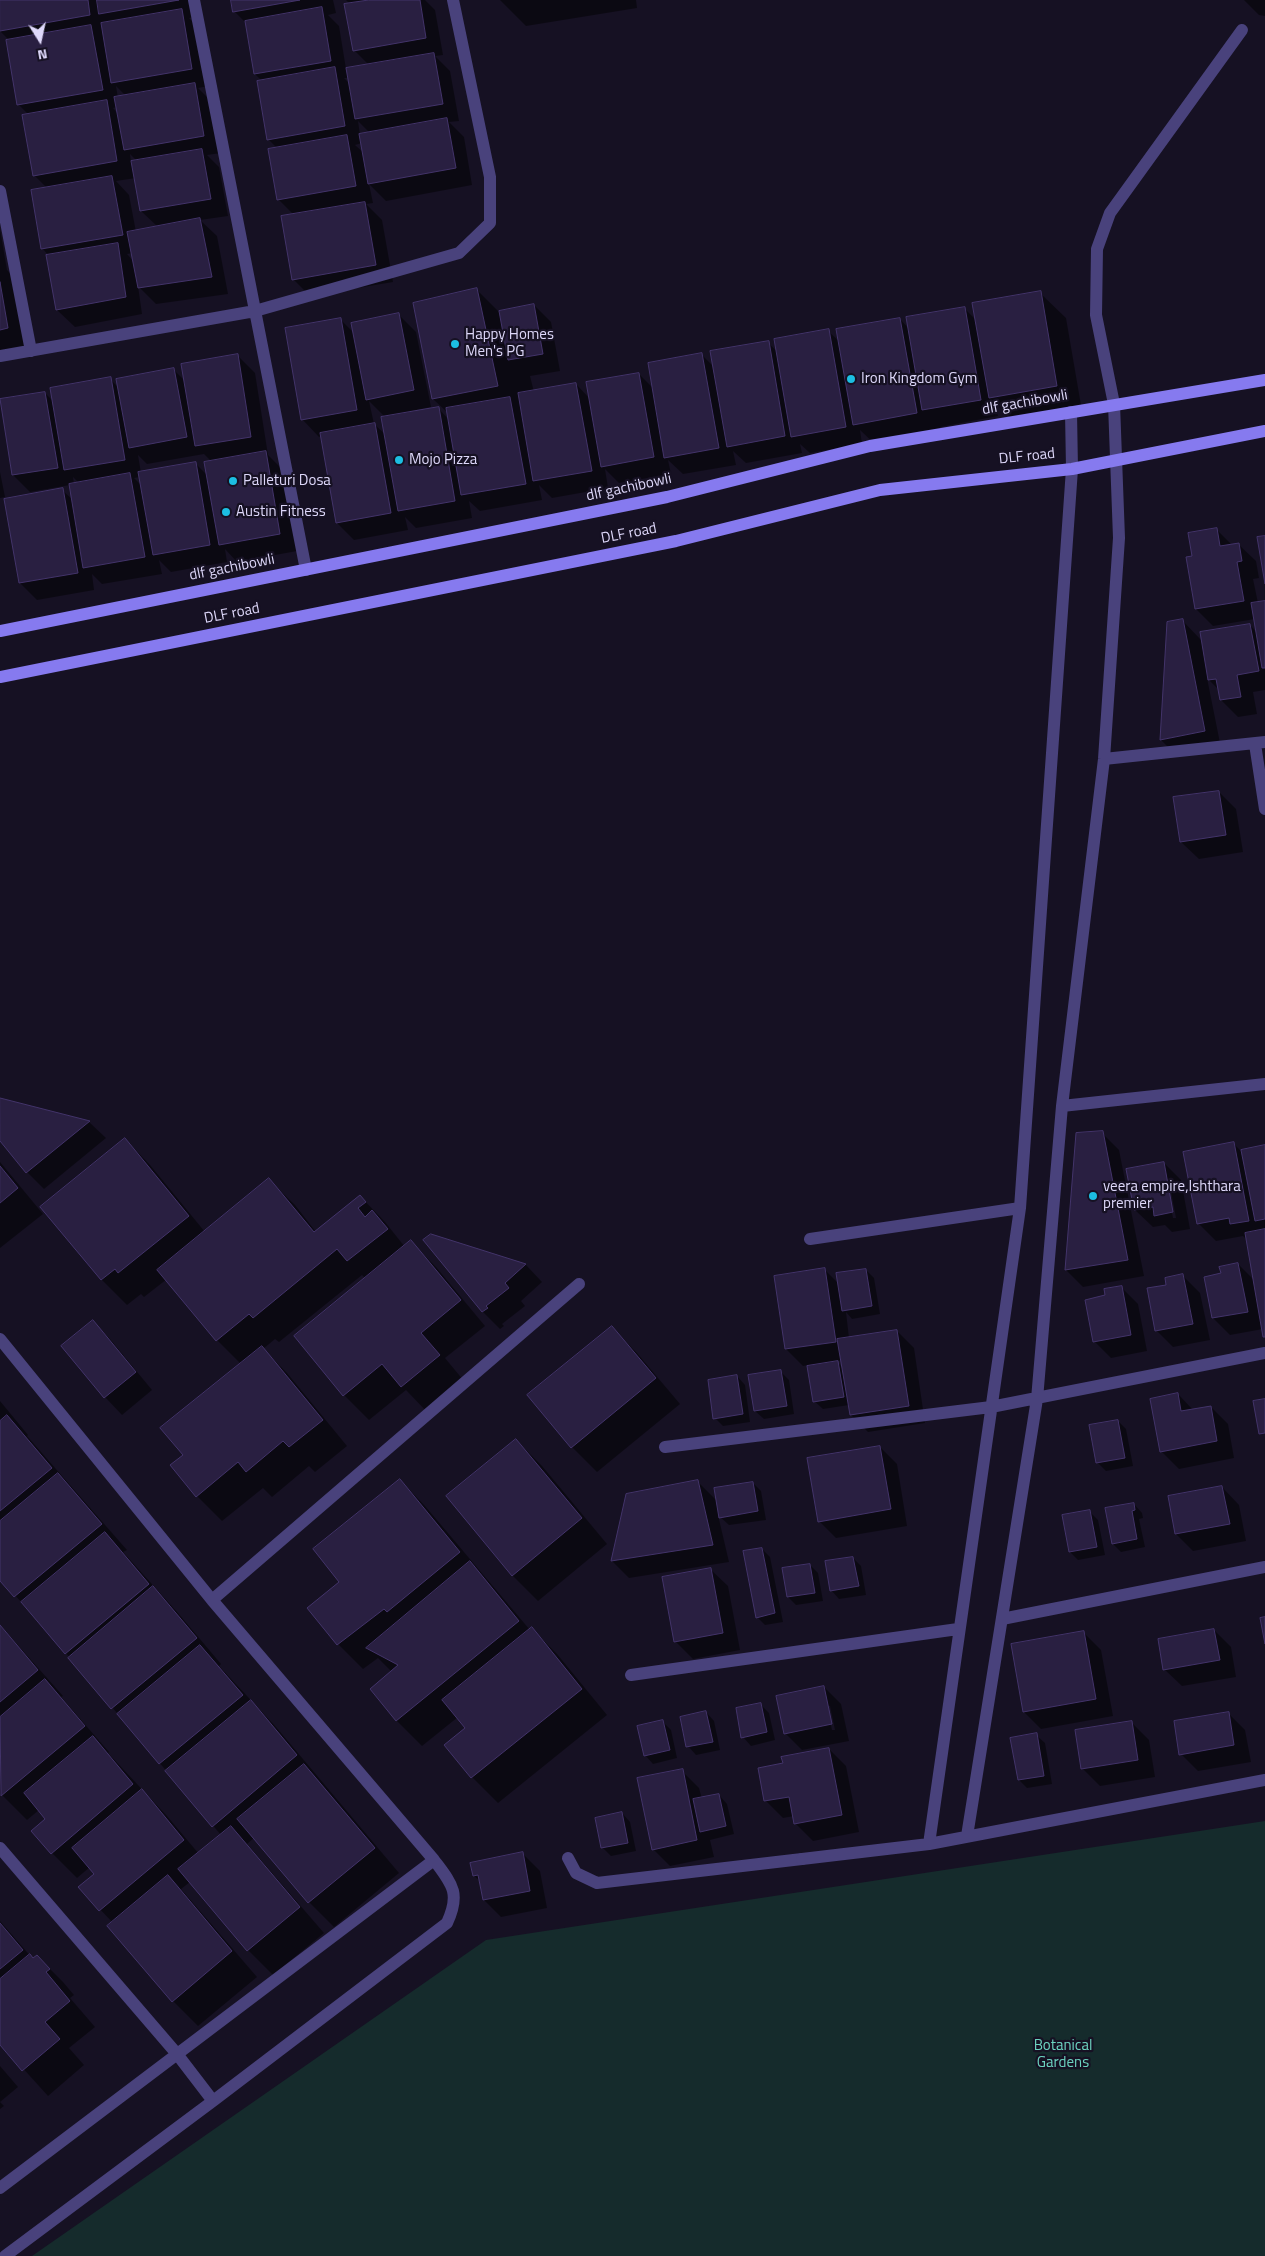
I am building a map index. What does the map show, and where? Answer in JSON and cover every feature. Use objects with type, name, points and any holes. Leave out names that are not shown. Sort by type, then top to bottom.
[{"type":"main road","name":"dlf gachibowli","points":[[0,631],[666,497],[870,446],[1265,380]]},
{"type":"main road","name":"DLF road","points":[[0,677],[676,541],[880,490],[1072,469],[1116,459],[1265,432]]},
{"type":"street","points":[[194,0],[306,570]]},
{"type":"street","points":[[0,356],[255,311],[459,253],[490,223],[490,177],[454,0]]},
{"type":"street","points":[[968,1836],[1037,1399],[1062,1106],[1104,759],[1119,538],[1114,404],[1096,315],[1097,249],[1110,213],[1242,30]]},
{"type":"street","points":[[0,192],[31,351]]},
{"type":"street","points":[[929,1844],[958,1629],[1020,1208],[1072,469],[1071,412]]},
{"type":"street","points":[[1104,759],[1260,743],[1265,809]]},
{"type":"street","points":[[1062,1106],[1265,1084]]},
{"type":"street","points":[[810,1239],[1020,1208]]},
{"type":"street","points":[[212,1600],[579,1284]]},
{"type":"street","points":[[0,1338],[212,1600],[434,1860],[452,1884],[455,1898],[454,1908],[447,1923],[5,2256]]},
{"type":"street","points":[[665,1447],[1037,1399],[1265,1353]]},
{"type":"street","points":[[1002,1619],[1265,1567]]},
{"type":"street","points":[[631,1675],[958,1629]]},
{"type":"street","points":[[568,1858],[576,1873],[596,1883],[929,1844],[1265,1780]]},
{"type":"street","points":[[0,1848],[177,2054],[213,2101]]},
{"type":"street","points":[[0,2188],[434,1860]]},
{"type":"green space","name":"Botanical Gardens","points":[[1265,1821],[1265,2256],[32,2256],[486,1940]]},
{"type":"building","points":[[0,0],[88,0],[90,15],[0,31]]},
{"type":"building","points":[[97,0],[179,0],[99,14]]},
{"type":"building","points":[[231,0],[300,0],[233,12]]},
{"type":"building","points":[[369,0],[420,0],[426,38],[353,51],[344,4]]},
{"type":"building","points":[[322,7],[331,61],[254,74],[245,21]]},
{"type":"building","points":[[182,9],[192,69],[111,83],[101,23]]},
{"type":"building","points":[[91,25],[103,90],[17,105],[6,40]]},
{"type":"building","points":[[434,53],[443,104],[355,119],[346,68]]},
{"type":"building","points":[[335,67],[345,126],[267,140],[257,81]]},
{"type":"building","points":[[195,83],[204,136],[124,150],[114,97]]},
{"type":"building","points":[[107,100],[117,161],[33,176],[22,115]]},
{"type":"building","points":[[447,118],[456,168],[368,184],[359,134]]},
{"type":"building","points":[[347,135],[356,186],[277,200],[268,149]]},
{"type":"building","points":[[202,149],[211,199],[140,211],[131,161]]},
{"type":"building","points":[[112,176],[123,235],[41,249],[31,190]]},
{"type":"building","points":[[365,202],[376,265],[292,280],[281,216]]},
{"type":"building","points":[[200,218],[212,277],[138,288],[127,232]]},
{"type":"building","points":[[118,243],[126,297],[56,310],[46,255]]},
{"type":"building","points":[[0,282],[8,328],[0,330]]},
{"type":"building","name":"Happy Homes Men's PG","points":[[477,288],[498,386],[432,399],[413,303]]},
{"type":"building","points":[[1041,291],[1057,386],[989,398],[972,303]]},
{"type":"building","points":[[534,304],[543,354],[508,360],[499,311]]},
{"type":"building","points":[[965,307],[981,400],[922,410],[906,317]]},
{"type":"building","points":[[399,313],[414,390],[366,400],[351,323]]},
{"type":"building","points":[[341,318],[357,410],[301,420],[285,328]]},
{"type":"building","points":[[900,318],[917,413],[853,425],[836,329]]},
{"type":"building","points":[[829,329],[846,427],[791,437],[774,339]]},
{"type":"building","points":[[769,341],[785,436],[727,447],[710,351]]},
{"type":"building","points":[[702,353],[719,448],[664,458],[648,363]]},
{"type":"building","points":[[238,354],[251,437],[195,446],[181,364]]},
{"type":"building","points":[[174,368],[187,437],[129,448],[116,379]]},
{"type":"building","points":[[639,373],[654,457],[601,467],[586,382]]},
{"type":"building","points":[[111,377],[125,460],[64,470],[50,388]]},
{"type":"building","points":[[576,383],[592,471],[533,481],[518,393]]},
{"type":"building","points":[[45,392],[58,468],[12,475],[0,399]]},
{"type":"building","points":[[510,397],[526,484],[461,495],[446,408]]},
{"type":"building","points":[[439,407],[455,501],[398,511],[381,417]]},
{"type":"building","points":[[375,423],[391,513],[336,523],[320,433]]},
{"type":"building","points":[[266,451],[280,534],[219,545],[204,462]]},
{"type":"building","points":[[196,462],[210,545],[153,555],[138,472]]},
{"type":"building","points":[[130,473],[145,557],[83,568],[69,484]]},
{"type":"building","points":[[63,488],[78,573],[19,583],[4,499]]},
{"type":"building","points":[[1217,528],[1220,546],[1239,543],[1242,561],[1237,562],[1244,601],[1195,609],[1186,557],[1192,556],[1188,533]]},
{"type":"building","points":[[1265,536],[1265,584],[1257,537]]},
{"type":"building","points":[[1265,601],[1265,668],[1262,668],[1251,603]]},
{"type":"building","points":[[1183,619],[1205,731],[1160,740],[1167,622]]},
{"type":"building","points":[[1250,624],[1259,671],[1237,675],[1241,697],[1220,700],[1216,679],[1208,680],[1200,632]]},
{"type":"building","points":[[1219,791],[1226,835],[1180,842],[1173,797]]},
{"type":"building","points":[[0,1098],[90,1121],[26,1173],[0,1141]]},
{"type":"building","name":"veera empire,Ishthara premier","points":[[1103,1131],[1128,1260],[1065,1270],[1076,1133]]},
{"type":"building","points":[[125,1138],[189,1216],[118,1273],[115,1269],[101,1280],[40,1207]]},
{"type":"building","points":[[1234,1142],[1249,1221],[1230,1224],[1229,1218],[1197,1224],[1183,1152]]},
{"type":"building","points":[[1265,1145],[1265,1219],[1255,1221],[1241,1150]]},
{"type":"building","points":[[1164,1162],[1173,1212],[1154,1216],[1153,1207],[1134,1210],[1126,1169]]},
{"type":"building","points":[[0,1166],[18,1188],[0,1203]]},
{"type":"building","points":[[269,1178],[314,1232],[360,1195],[366,1202],[358,1208],[365,1217],[372,1210],[388,1229],[347,1261],[337,1249],[253,1318],[249,1314],[216,1341],[157,1270]]},
{"type":"building","points":[[1265,1229],[1265,1337],[1263,1337],[1245,1233]]},
{"type":"building","points":[[431,1234],[526,1264],[505,1283],[509,1288],[486,1306],[488,1308],[482,1312],[423,1240]]},
{"type":"building","points":[[411,1240],[461,1300],[421,1333],[440,1355],[401,1387],[382,1364],[343,1396],[294,1336]]},
{"type":"building","points":[[1238,1263],[1248,1312],[1212,1318],[1204,1277],[1221,1273],[1219,1267]]},
{"type":"building","points":[[825,1268],[836,1342],[785,1349],[774,1276]]},
{"type":"building","points":[[866,1269],[872,1306],[842,1311],[836,1273]]},
{"type":"building","points":[[1183,1274],[1193,1324],[1155,1331],[1147,1288],[1166,1285],[1165,1278]]},
{"type":"building","points":[[1122,1286],[1131,1335],[1093,1342],[1085,1300],[1105,1295],[1104,1289]]},
{"type":"building","points":[[93,1320],[136,1372],[104,1398],[61,1346]]},
{"type":"building","points":[[612,1326],[656,1378],[571,1448],[527,1395]]},
{"type":"building","points":[[897,1330],[909,1406],[850,1415],[837,1339]]},
{"type":"building","points":[[262,1346],[323,1420],[289,1447],[283,1441],[246,1472],[238,1462],[196,1497],[170,1465],[183,1455],[160,1428]]},
{"type":"building","points":[[838,1361],[844,1397],[813,1402],[807,1366]]},
{"type":"building","points":[[781,1370],[787,1406],[754,1411],[748,1375]]},
{"type":"building","points":[[737,1375],[743,1414],[713,1419],[708,1380]]},
{"type":"building","points":[[1178,1393],[1181,1411],[1211,1406],[1217,1441],[1160,1452],[1150,1399]]},
{"type":"building","points":[[1265,1399],[1265,1433],[1259,1434],[1253,1401]]},
{"type":"building","points":[[7,1415],[52,1468],[0,1511],[0,1421]]},
{"type":"building","points":[[1118,1420],[1125,1458],[1096,1463],[1089,1425]]},
{"type":"building","points":[[516,1439],[582,1518],[512,1576],[446,1496]]},
{"type":"building","points":[[880,1446],[891,1509],[818,1522],[807,1458]]},
{"type":"building","points":[[58,1473],[102,1524],[14,1597],[0,1581],[0,1521]]},
{"type":"building","points":[[400,1479],[460,1552],[387,1612],[384,1609],[337,1645],[307,1608],[339,1582],[313,1549]]},
{"type":"building","points":[[698,1480],[713,1545],[611,1561],[626,1494]]},
{"type":"building","points":[[753,1482],[758,1511],[719,1518],[714,1488]]},
{"type":"building","points":[[1222,1486],[1230,1524],[1175,1534],[1168,1496]]},
{"type":"building","points":[[1134,1503],[1135,1510],[1132,1511],[1137,1539],[1112,1544],[1105,1508]]},
{"type":"building","points":[[1090,1510],[1097,1547],[1069,1552],[1062,1515]]},
{"type":"building","points":[[105,1532],[149,1584],[65,1654],[21,1602]]},
{"type":"building","points":[[762,1548],[775,1613],[756,1618],[743,1551]]},
{"type":"building","points":[[853,1557],[859,1586],[830,1591],[825,1561]]},
{"type":"building","points":[[470,1561],[519,1621],[396,1721],[370,1689],[398,1665],[366,1648]]},
{"type":"building","points":[[810,1564],[815,1593],[787,1597],[782,1568]]},
{"type":"building","points":[[711,1568],[723,1633],[674,1642],[662,1577]]},
{"type":"building","points":[[153,1586],[197,1638],[111,1709],[68,1658]]},
{"type":"building","points":[[1265,1617],[1265,1644],[1260,1618]]},
{"type":"building","points":[[0,1625],[38,1670],[0,1702]]},
{"type":"building","points":[[532,1627],[582,1689],[471,1778],[444,1745],[465,1728],[442,1700]]},
{"type":"building","points":[[1214,1629],[1220,1660],[1163,1670],[1158,1639]]},
{"type":"building","points":[[1084,1631],[1096,1699],[1023,1712],[1011,1644]]},
{"type":"building","points":[[200,1645],[243,1695],[159,1764],[117,1714]]},
{"type":"building","points":[[45,1679],[85,1726],[1,1796],[0,1717]]},
{"type":"building","points":[[824,1686],[832,1724],[784,1734],[776,1696]]},
{"type":"building","points":[[251,1700],[297,1755],[212,1827],[165,1771]]},
{"type":"building","points":[[761,1703],[767,1732],[741,1738],[736,1708]]},
{"type":"building","points":[[706,1711],[713,1742],[686,1747],[680,1717]]},
{"type":"building","points":[[1229,1712],[1234,1745],[1179,1755],[1174,1721]]},
{"type":"building","points":[[663,1720],[670,1750],[644,1756],[637,1726]]},
{"type":"building","points":[[1132,1721],[1138,1760],[1081,1769],[1075,1730]]},
{"type":"building","points":[[1037,1733],[1044,1776],[1018,1780],[1010,1738]]},
{"type":"building","points":[[93,1736],[133,1784],[51,1854],[31,1831],[45,1819],[24,1793]]},
{"type":"building","points":[[829,1748],[842,1815],[794,1824],[789,1797],[764,1801],[758,1768],[783,1763],[781,1757]]},
{"type":"building","points":[[304,1764],[375,1848],[308,1903],[237,1819]]},
{"type":"building","points":[[683,1769],[697,1840],[652,1850],[637,1778]]},
{"type":"building","points":[[142,1789],[184,1840],[99,1911],[78,1887],[94,1874],[72,1848]]},
{"type":"building","points":[[719,1794],[726,1826],[700,1832],[693,1799]]},
{"type":"building","points":[[622,1812],[628,1843],[601,1848],[595,1818]]},
{"type":"building","points":[[231,1826],[300,1907],[247,1951],[178,1869]]},
{"type":"building","points":[[523,1852],[530,1891],[483,1900],[478,1875],[473,1876],[470,1863]]},
{"type":"building","points":[[168,1875],[232,1951],[172,2002],[107,1926]]},
{"type":"building","points":[[0,1923],[23,1950],[0,1969]]},
{"type":"building","points":[[30,1954],[33,1958],[37,1955],[50,1969],[46,1972],[70,2001],[45,2022],[60,2039],[22,2071],[0,2045],[0,1979]]},
{"type":"place","name":"Happy Homes Men's PG","points":[[455,344]]},
{"type":"place","name":"Iron Kingdom Gym","points":[[851,379]]},
{"type":"place","name":"Mojo Pizza","points":[[399,460]]},
{"type":"place","name":"Palleturi Dosa","points":[[233,481]]},
{"type":"place","name":"Austin Fitness","points":[[226,512]]},
{"type":"place","name":"veera empire,Ishthara premier","points":[[1093,1196]]}]
